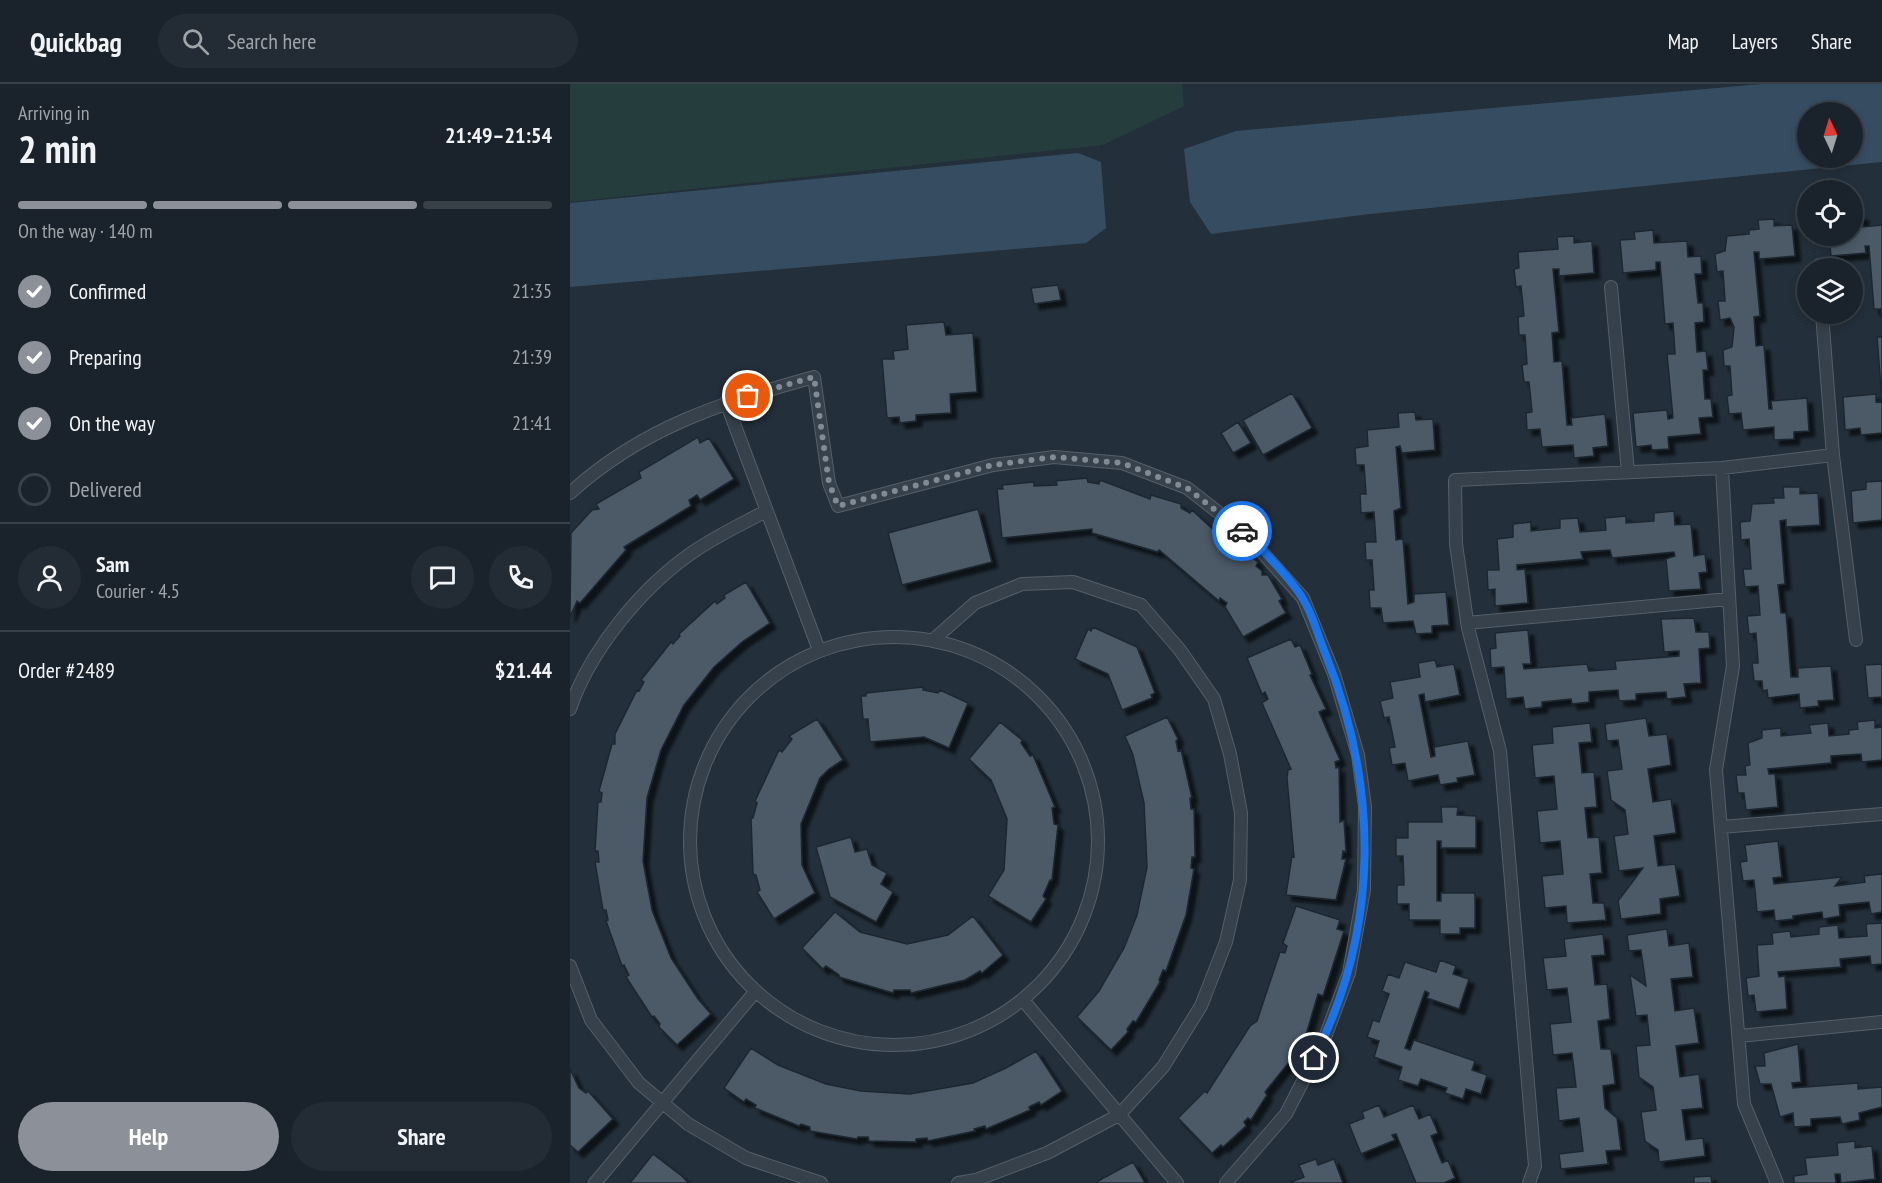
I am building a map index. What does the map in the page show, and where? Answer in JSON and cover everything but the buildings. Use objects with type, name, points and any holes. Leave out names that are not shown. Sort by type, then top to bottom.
[{"type":"lane","points":[[1611,287],[1628,472]]},
{"type":"lane","points":[[1823,324],[1833,454],[1856,640]]},
{"type":"lane","points":[[570,493],[600,466],[659,431],[726,402],[814,377],[829,483],[838,506],[993,465],[1054,457],[1122,463],[1187,488],[1246,534],[1303,598],[1334,674],[1358,755],[1365,807],[1364,890],[1349,973],[1324,1040],[1286,1114],[1226,1183]]},
{"type":"lane","points":[[726,402],[819,650]]},
{"type":"lane","points":[[1529,1183],[1535,1166],[1500,751],[1467,623],[1456,544],[1455,480],[1722,468],[1833,454]]},
{"type":"lane","points":[[1722,468],[1733,666],[1716,770],[1744,1104],[1777,1183]]},
{"type":"lane","points":[[570,709],[576,690],[619,622],[652,586],[693,552],[766,511]]},
{"type":"lane","points":[[933,640],[975,603],[1022,584],[1073,582],[1141,605],[1180,650],[1214,699],[1230,754],[1241,813],[1240,880],[1228,932],[1201,1006],[1163,1066],[1119,1115],[1047,1153],[976,1180],[958,1183]]},
{"type":"lane","points":[[1467,623],[1729,599]]},
{"type":"lane","points":[[894,636],[933,640],[988,659],[1035,692],[1072,738],[1093,791],[1099,849],[1089,906],[1063,958],[1023,1000],[973,1030],[917,1045],[858,1043],[803,1025],[755,992],[717,947],[694,892],[688,833],[690,822],[699,775],[726,722],[767,680],[819,650],[856,640],[894,636]]},
{"type":"lane","points":[[1721,827],[1882,814]]},
{"type":"lane","points":[[570,966],[591,1020],[639,1083],[688,1124],[746,1158],[821,1183]]},
{"type":"lane","points":[[595,1183],[755,992]]},
{"type":"lane","points":[[1023,1000],[1177,1183]]},
{"type":"lane","points":[[1739,1036],[1882,1022]]},
{"type":"green space","points":[[570,84],[1182,84],[1184,106],[1103,145],[570,202]]},
{"type":"water","points":[[1761,84],[1882,84],[1882,162],[1863,164],[1863,102],[1797,102],[1797,168],[1823,168],[1370,214],[1211,234],[1190,202],[1184,149],[1236,131]]},
{"type":"water","points":[[1078,153],[1101,162],[1106,228],[1086,243],[570,287],[570,203]]},
{"type":"way so far","points":[[748,396],[814,377],[829,483],[838,506],[993,465],[1054,457],[1122,463],[1187,488],[1242,531]]},
{"type":"route","points":[[1242,531],[1303,598],[1334,674],[1358,755],[1365,807],[1364,890],[1349,973],[1324,1040],[1314,1058]]}]
